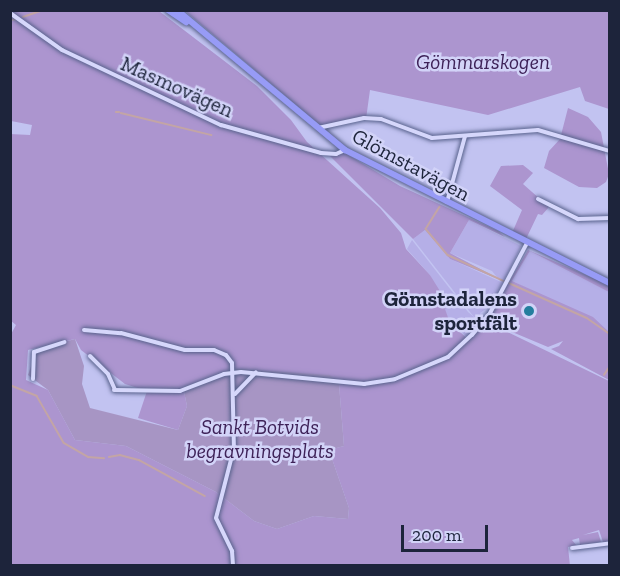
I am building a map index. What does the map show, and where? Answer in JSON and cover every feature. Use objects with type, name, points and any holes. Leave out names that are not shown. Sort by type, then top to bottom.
[{"type":"main road","points":[[168,10],[189,23]]},
{"type":"main road","points":[[177,10],[189,23]]},
{"type":"main road","name":"Glömstavägen","points":[[189,23],[345,150],[447,204],[609,283]]},
{"type":"street","name":"Masmovägen","points":[[10,13],[62,50],[222,125],[321,153],[336,154],[345,150]]},
{"type":"street","points":[[318,128],[371,118],[429,138],[542,130],[609,151]]},
{"type":"street","points":[[447,204],[465,136]]},
{"type":"street","points":[[538,199],[578,219],[609,218]]},
{"type":"street","points":[[90,356],[108,374],[115,390],[180,391],[234,373],[256,372],[371,384],[437,363],[458,349],[487,318],[527,243]]},
{"type":"street","points":[[84,330],[121,333],[185,350],[214,350],[226,355],[234,373],[234,448],[216,518],[232,552],[232,566]]},
{"type":"street","points":[[33,379],[34,352],[64,342]]},
{"type":"street","points":[[235,394],[256,372]]},
{"type":"street","points":[[572,548],[609,543]]},
{"type":"shaded area","points":[[469,220],[521,246],[493,304],[480,313],[482,321],[474,317],[413,239],[425,230],[450,259],[501,282],[492,271],[450,253]]},
{"type":"shaded area","points":[[412,240],[468,312],[481,323],[468,338],[450,323],[430,275],[407,249]]},
{"type":"shaded area","points":[[530,251],[608,290],[609,334],[578,313],[512,281]]},
{"type":"green space","points":[[10,11],[159,11],[257,86],[291,120],[307,142],[380,208],[401,233],[406,249],[430,275],[448,304],[445,309],[450,323],[469,340],[485,323],[493,325],[609,381],[609,541],[603,542],[599,530],[583,535],[598,532],[601,542],[580,545],[579,538],[572,540],[577,546],[568,547],[570,566],[11,565],[10,336],[16,325],[10,320],[10,134],[30,135],[32,125],[11,121]],"holes":[[[75,339],[81,350],[125,384],[147,391],[138,418],[178,430],[187,406],[183,387],[237,369],[339,384],[344,446],[329,450],[349,508],[348,519],[314,516],[277,529],[254,521],[216,492],[126,446],[75,440],[48,390],[26,380],[28,350]]]},
{"type":"green space","name":"Gömmarskogen","points":[[185,11],[609,11],[609,109],[585,101],[580,87],[488,115],[370,90],[366,119],[322,127]]},
{"type":"green space","points":[[568,108],[588,117],[601,132],[609,174],[606,182],[597,188],[579,187],[544,168],[549,151],[560,139]]},
{"type":"green space","points":[[345,153],[400,186],[498,231],[505,237],[469,220],[450,253],[503,281],[450,259],[425,230],[413,239],[330,156]]},
{"type":"green space","points":[[523,165],[533,173],[523,184],[549,207],[542,215],[538,214],[526,239],[512,233],[522,210],[490,186],[501,166]]},
{"type":"green space","points":[[528,250],[609,285],[609,292],[530,251],[512,281],[593,317],[609,332],[609,380],[551,349],[559,346],[563,341],[548,347],[486,321]]},
{"type":"green space","name":"Sankt Botvids begravningsplats","points":[[75,339],[84,366],[82,384],[90,408],[178,430],[187,406],[183,387],[237,369],[330,375],[339,384],[344,446],[329,450],[349,508],[348,519],[314,516],[277,529],[254,521],[216,492],[126,446],[75,440],[48,390],[28,375],[37,349]]},
{"type":"waterway","points":[[23,17],[43,10]]},
{"type":"waterway","points":[[10,20],[18,19]]},
{"type":"waterway","points":[[121,113],[211,135]]},
{"type":"waterway","points":[[440,207],[426,229],[448,255],[504,281]]},
{"type":"waterway","points":[[509,283],[587,318],[610,334]]},
{"type":"waterway","points":[[604,375],[610,366]]},
{"type":"waterway","points":[[10,385],[37,396],[64,443],[88,457],[104,458]]},
{"type":"waterway","points":[[109,457],[120,455],[139,460],[205,496]]},
{"type":"place","name":"Gömstadalens sportfält","points":[[529,311]]}]
